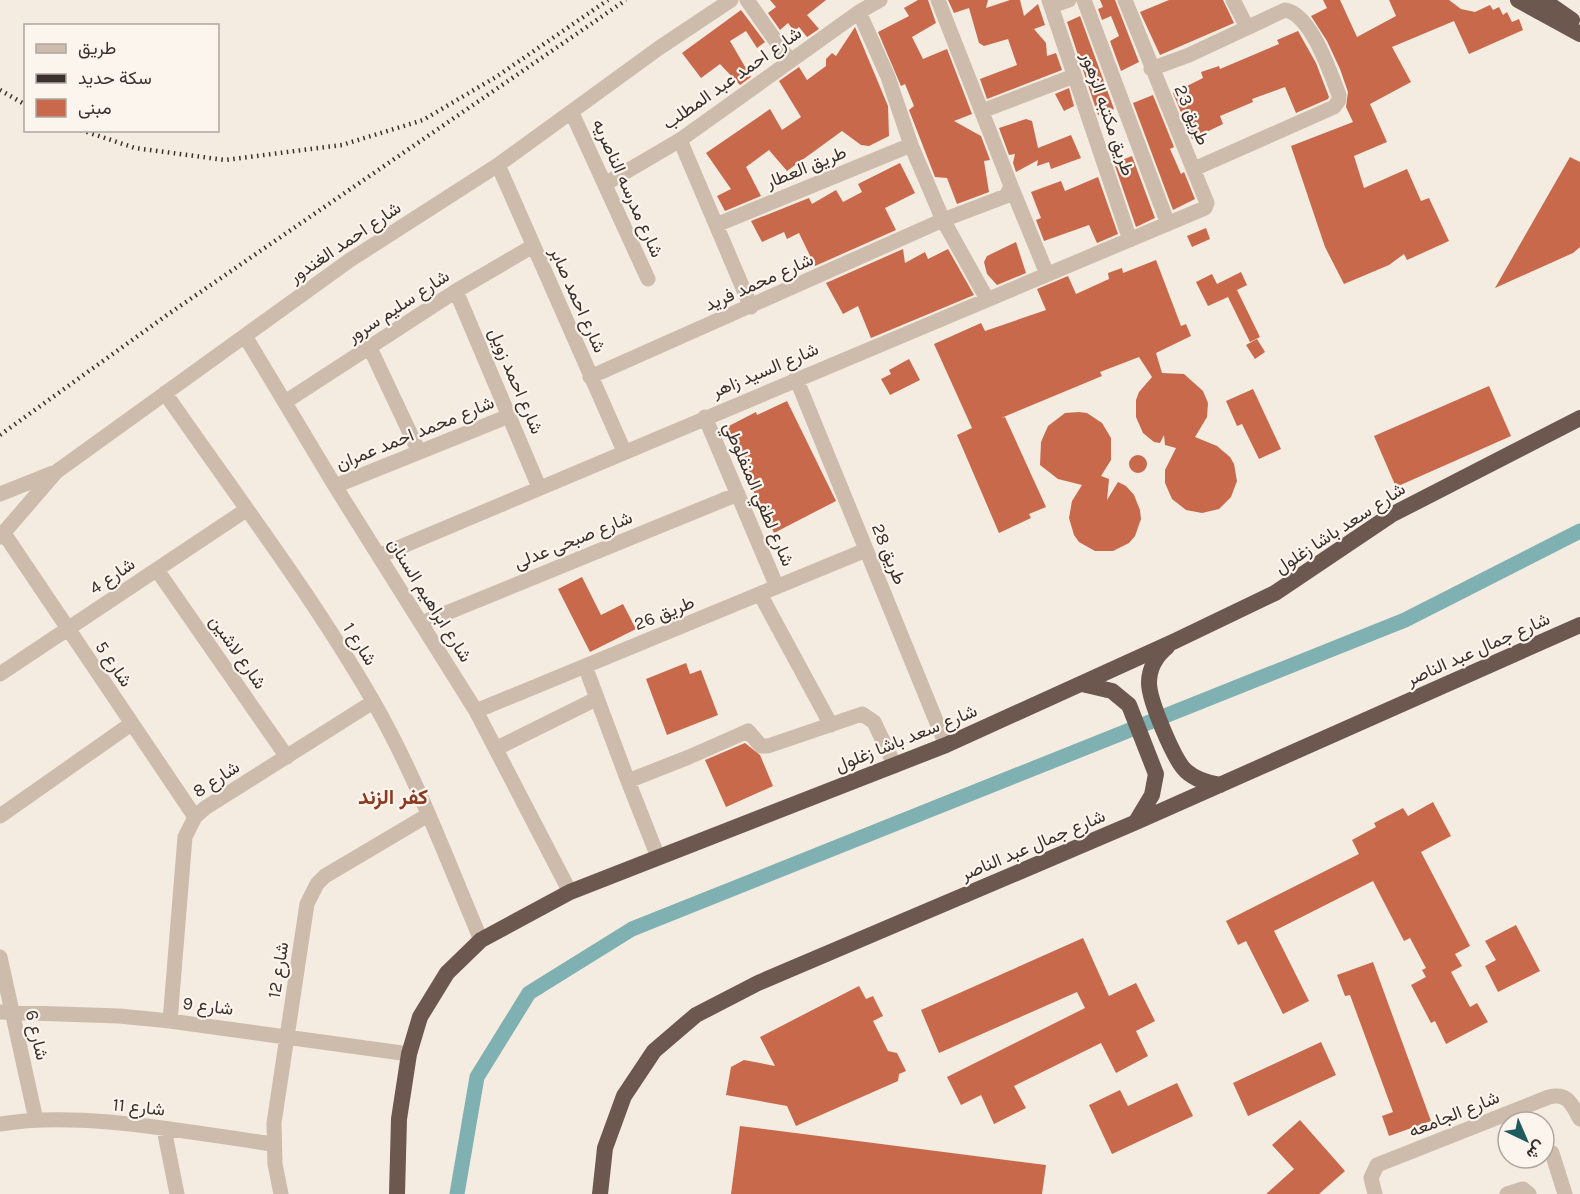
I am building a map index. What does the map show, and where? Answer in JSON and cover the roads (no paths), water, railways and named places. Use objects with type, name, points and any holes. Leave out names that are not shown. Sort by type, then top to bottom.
[{"type":"highway","points":[[1518,0],[1580,34]]},
{"type":"highway","points":[[1543,0],[1580,26]]},
{"type":"highway","name":"شارع سعد باشا زغلول","points":[[397,1194],[399,1119],[409,1054],[420,1017],[447,973],[482,940],[570,892],[946,745],[1175,641],[1275,593],[1391,515],[1580,418]]},
{"type":"highway","name":"شارع جمال عبد الناصر","points":[[600,1194],[605,1148],[624,1096],[654,1051],[696,1015],[758,983],[1134,823],[1580,626]]},
{"type":"highway","points":[[1175,641],[1156,658],[1151,670],[1150,695],[1179,764],[1202,781],[1220,784]]},
{"type":"highway","points":[[1081,684],[1102,687],[1121,697],[1129,705],[1156,774],[1152,795],[1134,823]]},
{"type":"street","name":"شارع احمد الغندور","points":[[2,535],[56,472],[350,260],[498,165],[659,48],[731,0]]},
{"type":"street","points":[[747,0],[790,62]]},
{"type":"street","name":"شارع احمد عبد المطلب","points":[[605,184],[680,140],[859,12],[880,0]]},
{"type":"street","points":[[938,0],[1047,274]]},
{"type":"street","points":[[1050,3],[1070,0]]},
{"type":"street","points":[[1084,0],[1168,224]]},
{"type":"street","name":"طريق 23","points":[[1125,0],[1207,206],[1168,224]]},
{"type":"street","points":[[1233,0],[1247,27]]},
{"type":"street","name":"طريق مكتبه الزهور","points":[[1050,3],[1130,240]]},
{"type":"street","points":[[1151,69],[1189,55],[1285,10],[1293,11],[1302,18],[1326,63],[1339,95],[1339,100],[1334,107],[1194,169]]},
{"type":"street","points":[[859,12],[888,76],[911,145],[943,220],[987,299]]},
{"type":"street","points":[[982,111],[1074,76]]},
{"type":"street","name":"شارع مدرسه الناصريه","points":[[572,113],[648,279]]},
{"type":"street","points":[[680,140],[751,307]]},
{"type":"street","name":"طريق العطار","points":[[716,225],[911,145]]},
{"type":"street","name":"شارع احمد صابر","points":[[498,165],[624,451]]},
{"type":"street","name":"شارع محمد فريد","points":[[590,377],[943,220],[1006,196],[1011,186]]},
{"type":"street","name":"شارع السيد زاهر","points":[[379,556],[796,378],[1168,224]]},
{"type":"street","name":"شارع سليم سرور","points":[[285,402],[456,291],[533,246]]},
{"type":"street","name":"شارع احمد زويل","points":[[456,291],[539,487]]},
{"type":"street","name":"شارع ابراهيم السنان","points":[[245,336],[335,486],[476,711],[570,892]]},
{"type":"street","points":[[370,348],[418,452]]},
{"type":"street","name":"طريق 28","points":[[796,378],[946,745]]},
{"type":"street","name":"شارع 1","points":[[165,393],[327,628],[374,702],[428,815],[482,940]]},
{"type":"street","name":"شارع محمد احمد عمران","points":[[335,486],[509,416]]},
{"type":"street","name":"شارع لطفي المنفلوطي","points":[[705,417],[777,587]]},
{"type":"street","points":[[0,494],[56,472]]},
{"type":"street","name":"شارع صبحى عدلى","points":[[422,623],[738,494]]},
{"type":"street","name":"شارع 4","points":[[0,674],[246,510]]},
{"type":"street","name":"شارع 5","points":[[2,535],[195,817]]},
{"type":"street","name":"طريق 26","points":[[476,711],[866,550]]},
{"type":"street","name":"شارع لاشين","points":[[157,570],[287,757]]},
{"type":"street","points":[[760,594],[831,725]]},
{"type":"street","points":[[585,666],[658,857]]},
{"type":"street","points":[[497,748],[596,699]]},
{"type":"street","name":"شارع 8","points":[[170,1021],[185,837],[195,817],[374,702]]},
{"type":"street","points":[[628,781],[689,758],[748,730],[761,746],[768,746],[858,714],[868,716],[874,722],[895,766]]},
{"type":"street","points":[[0,816],[131,724]]},
{"type":"street","name":"شارع 12","points":[[281,1194],[273,1144],[273,1123],[307,904],[317,884],[366,849],[428,815]]},
{"type":"street","name":"شارع 6","points":[[0,957],[6,1011],[36,1120]]},
{"type":"street","name":"شارع 9","points":[[6,1011],[170,1021],[409,1054]]},
{"type":"street","name":"شارع الجامعه","points":[[1527,1110],[1554,1095],[1565,1097],[1572,1104],[1580,1119]]},
{"type":"street","name":"شارع 11","points":[[0,1124],[36,1120],[84,1122],[164,1129],[273,1144]]},
{"type":"street","name":"شارع الجامعه","points":[[1373,1193],[1371,1178],[1377,1165],[1496,1124]]},
{"type":"street","points":[[164,1129],[177,1194]]},
{"type":"street","points":[[1556,1166],[1565,1194]]},
{"type":"street","points":[[1507,1194],[1523,1189],[1529,1194]]},
{"type":"waterway","points":[[457,1194],[477,1077],[529,993],[632,929],[1405,620],[1580,531]]},
{"type":"railway","points":[[87,132],[135,148],[225,160],[342,145],[423,120],[496,77],[608,0]]},
{"type":"railway","points":[[0,435],[167,315],[626,0]]},
{"type":"railway","points":[[0,90],[24,104]]},
{"type":"district","name":"كفر الزند","points":[[393,797]]}]
